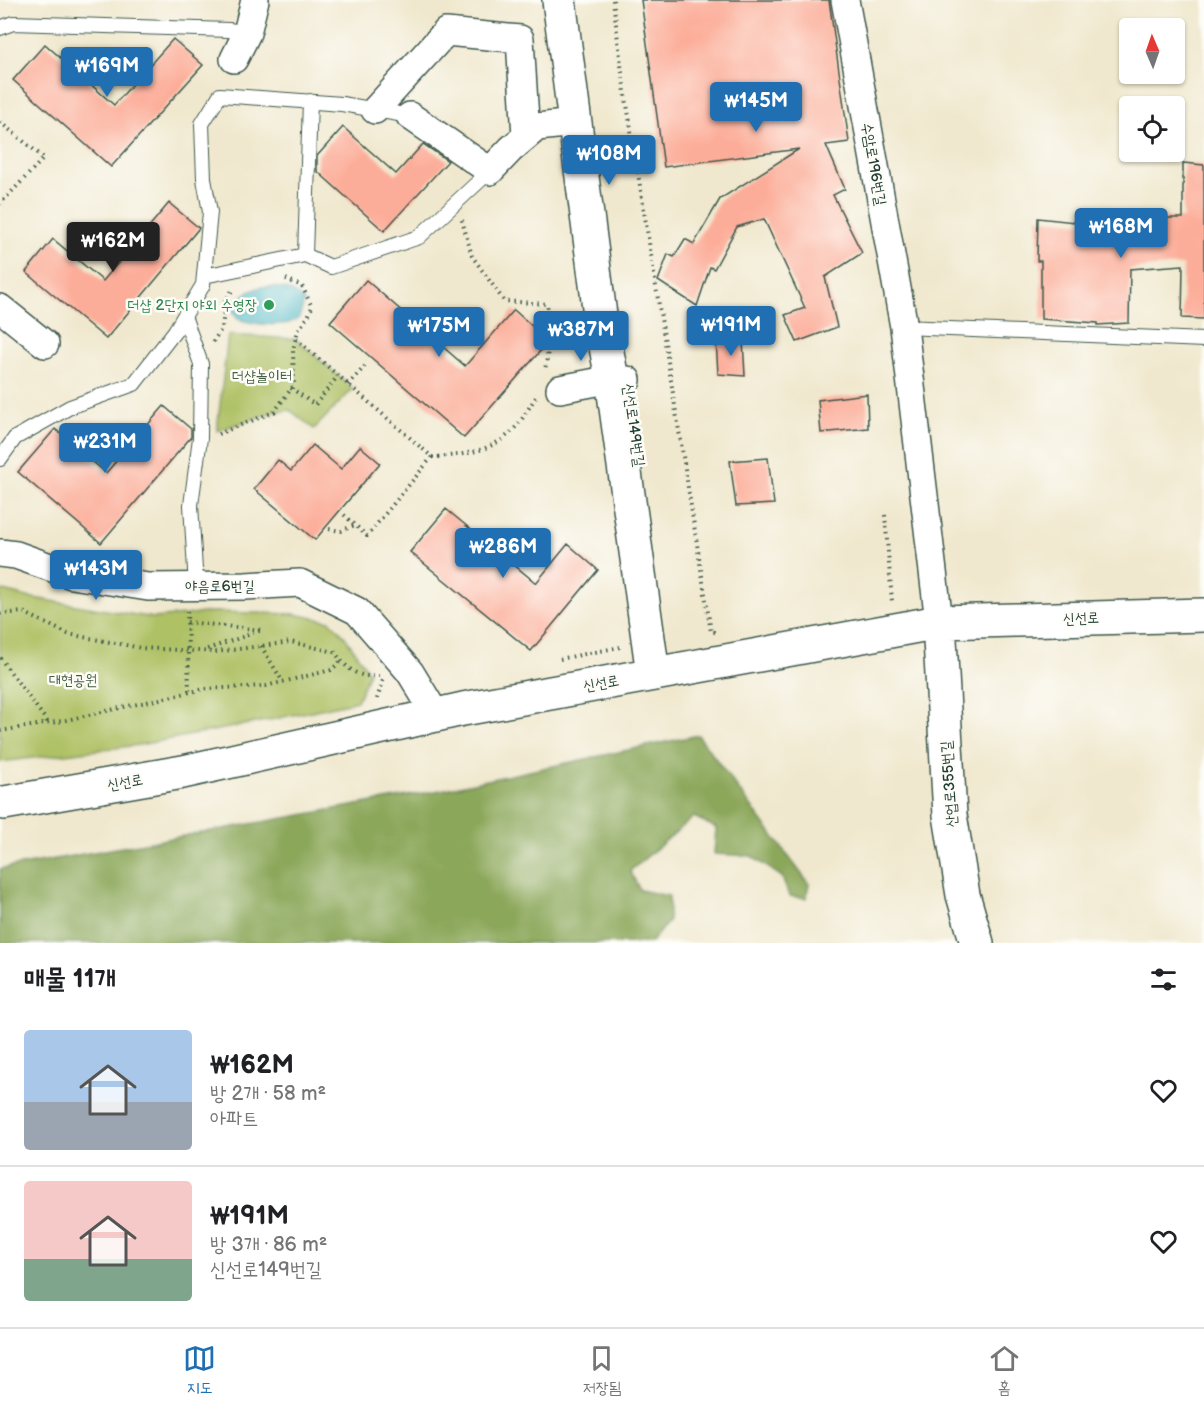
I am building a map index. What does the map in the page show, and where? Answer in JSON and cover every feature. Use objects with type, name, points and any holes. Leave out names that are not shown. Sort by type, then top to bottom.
[{"type":"street","points":[[234,59],[247,33],[255,0]]},
{"type":"street","points":[[548,386],[619,379],[600,315],[559,0]]},
{"type":"street","name":"신선로149번길","points":[[578,0],[619,379],[660,672]]},
{"type":"street","name":"수암로196번길","points":[[845,0],[904,327],[939,622]]},
{"type":"street","points":[[375,110],[446,32],[520,39],[526,136]]},
{"type":"street","points":[[410,116],[490,171],[537,127],[575,123]]},
{"type":"street","points":[[0,308],[45,344]]},
{"type":"street","name":"야음로6번길","points":[[0,553],[16,555],[72,575],[148,586],[245,586],[300,583],[357,611],[410,672],[436,715]]},
{"type":"street","name":"신선로","points":[[4,803],[183,772],[436,715],[939,622],[1204,615]]},
{"type":"street","name":"산업로355번길","points":[[939,622],[950,815],[963,895],[977,943]]},
{"type":"lane","points":[[0,28],[13,23],[229,30],[247,33]]},
{"type":"lane","points":[[0,459],[15,438],[70,407],[134,384],[175,331],[203,285],[210,212],[204,179],[202,124],[220,95],[342,104],[410,116]]},
{"type":"lane","points":[[305,255],[310,101]]},
{"type":"lane","points":[[204,276],[305,255],[331,267],[419,237],[490,171]]},
{"type":"lane","points":[[184,316],[201,364],[200,438],[190,505],[196,586]]},
{"type":"lane","points":[[904,327],[1204,340]]},
{"type":"path","points":[[612,0],[711,632],[723,630]]},
{"type":"path","points":[[0,122],[44,158],[0,204]]},
{"type":"path","points":[[296,339],[432,457],[452,456],[494,444],[515,429],[548,386],[551,334],[547,304],[504,301],[472,256],[466,234]]},
{"type":"path","points":[[200,438],[225,432],[274,412],[294,385],[293,350],[298,330],[312,307],[302,286],[287,279],[281,279]]},
{"type":"path","points":[[222,328],[225,302],[235,287]]},
{"type":"path","points":[[348,385],[366,365]]},
{"type":"path","points":[[291,388],[315,405],[338,376]]},
{"type":"path","points":[[341,512],[367,536],[432,457]]},
{"type":"path","points":[[885,515],[892,604]]},
{"type":"path","points":[[329,529],[341,531],[355,525]]},
{"type":"path","points":[[0,614],[23,612],[68,634],[141,648],[216,652],[291,642],[335,652],[345,666],[366,677],[410,672]]},
{"type":"path","points":[[188,612],[189,693]]},
{"type":"path","points":[[188,622],[262,630],[202,651]]},
{"type":"path","points":[[554,660],[621,647],[619,636]]},
{"type":"path","points":[[261,646],[284,682]]},
{"type":"path","points":[[0,658],[49,724]]},
{"type":"path","points":[[0,731],[49,724],[204,689],[266,686],[331,670],[341,661]]},
{"type":"green space","name":"더샵놀이터","points":[[228,335],[296,339],[353,389],[314,429],[290,410],[274,412],[217,431]]},
{"type":"green space","name":"대현공원","points":[[0,590],[27,597],[154,618],[214,612],[294,614],[330,621],[343,634],[369,672],[357,701],[139,745],[0,762]]},
{"type":"green space","points":[[698,735],[809,884],[806,898],[789,896],[782,877],[751,856],[714,854],[716,828],[694,817],[630,871],[640,890],[669,896],[669,921],[650,943],[0,943],[0,869],[441,790]]},
{"type":"water","name":"더샵 2단지 야외 수영장","points":[[261,287],[285,289],[300,297],[304,302],[299,318],[286,324],[260,324],[238,319],[233,311],[237,302],[247,293]]},
{"type":"building","points":[[641,0],[829,0],[849,142],[826,145],[845,189],[833,195],[862,253],[825,277],[837,327],[797,342],[785,315],[805,308],[764,219],[737,227],[714,269],[710,267],[697,306],[658,281],[668,254],[674,257],[685,239],[694,244],[720,199],[799,149],[664,167]]},
{"type":"building","points":[[173,39],[203,65],[111,167],[13,80],[45,44],[114,105]]},
{"type":"building","points":[[343,127],[396,174],[423,144],[448,161],[384,231],[317,171],[317,156]]},
{"type":"building","points":[[1183,163],[1204,165],[1204,319],[1182,318],[1183,265],[1130,269],[1129,323],[1098,325],[1098,323],[1041,319],[1041,261],[1037,261],[1038,218],[1093,224],[1093,218],[1183,218]]},
{"type":"building","points":[[169,203],[199,228],[106,339],[26,272],[53,239],[103,281]]},
{"type":"building","points":[[366,280],[465,366],[514,310],[549,341],[464,438],[330,322]]},
{"type":"building","points":[[716,339],[743,340],[745,376],[718,374]]},
{"type":"building","points":[[867,394],[868,428],[821,433],[818,400]]},
{"type":"building","points":[[164,406],[191,429],[191,437],[101,543],[18,472],[55,429],[106,473]]},
{"type":"building","points":[[313,445],[341,469],[360,446],[380,463],[315,540],[254,489],[278,460],[291,471]]},
{"type":"building","points":[[768,458],[774,504],[736,506],[730,461]]},
{"type":"building","points":[[446,509],[536,583],[568,544],[598,570],[531,651],[410,552]]},
{"type":"place","name":"더샵 2단지 야외 수영장","points":[[269,305]]}]
